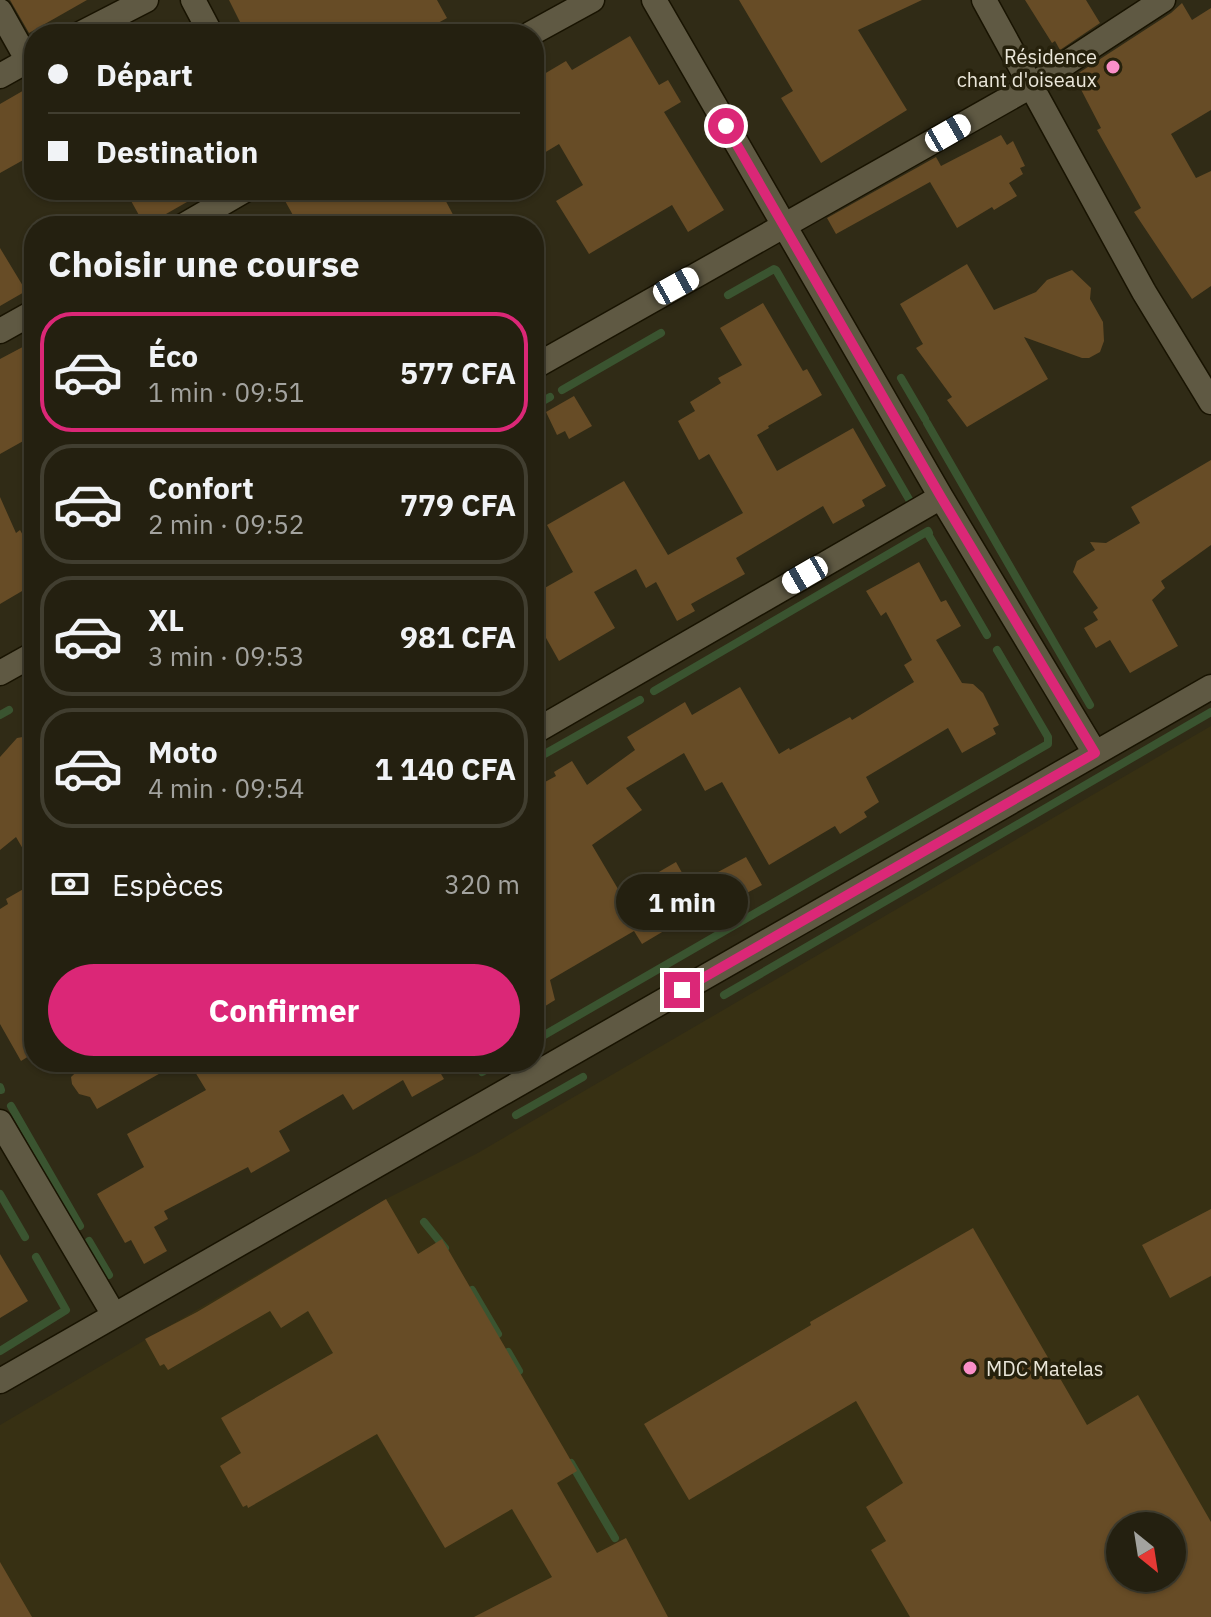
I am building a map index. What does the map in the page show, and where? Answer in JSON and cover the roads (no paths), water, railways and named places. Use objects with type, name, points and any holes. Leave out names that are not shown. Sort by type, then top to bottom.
[{"type":"street","points":[[99,24],[146,0]]},
{"type":"street","points":[[193,0],[206,24]]},
{"type":"street","points":[[544,26],[592,0]]},
{"type":"street","points":[[654,0],[941,497],[1095,753]]},
{"type":"street","points":[[984,0],[1144,292],[1211,402]]},
{"type":"street","points":[[544,361],[1031,86],[1163,0]]},
{"type":"street","points":[[0,11],[24,48]]},
{"type":"street","points":[[0,76],[24,63]]},
{"type":"street","points":[[200,216],[228,200]]},
{"type":"street","points":[[0,331],[24,318]]},
{"type":"street","points":[[544,726],[941,497]]},
{"type":"street","points":[[0,673],[24,660]]},
{"type":"street","points":[[544,1069],[1211,687]]},
{"type":"street","points":[[0,1381],[538,1072]]},
{"type":"street","points":[[0,1122],[114,1315]]},
{"type":"waterway","points":[[728,295],[776,270],[910,501]]},
{"type":"waterway","points":[[562,390],[661,333]]},
{"type":"waterway","points":[[901,378],[925,419]]},
{"type":"waterway","points":[[544,400],[550,397]]},
{"type":"waterway","points":[[927,423],[1090,705]]},
{"type":"waterway","points":[[654,691],[929,533]]},
{"type":"waterway","points":[[928,534],[987,635]]},
{"type":"waterway","points":[[544,1035],[1048,744],[1048,737],[997,650]]},
{"type":"waterway","points":[[544,754],[640,700]]},
{"type":"waterway","points":[[0,715],[9,710]]},
{"type":"waterway","points":[[724,995],[1211,712]]},
{"type":"waterway","points":[[516,1115],[583,1077]]},
{"type":"waterway","points":[[11,1106],[80,1226]]},
{"type":"waterway","points":[[0,1194],[25,1237]]},
{"type":"waterway","points":[[424,1222],[445,1248]]},
{"type":"waterway","points":[[89,1241],[109,1275]]},
{"type":"waterway","points":[[0,1351],[66,1310],[36,1257]]},
{"type":"waterway","points":[[472,1290],[498,1334]]},
{"type":"waterway","points":[[508,1352],[519,1371]]},
{"type":"waterway","points":[[571,1463],[615,1538]]},
{"type":"place","name":"Résidence chant d'oiseaux","points":[[1113,67]]},
{"type":"place","name":"MDC Matelas","points":[[970,1368]]}]
